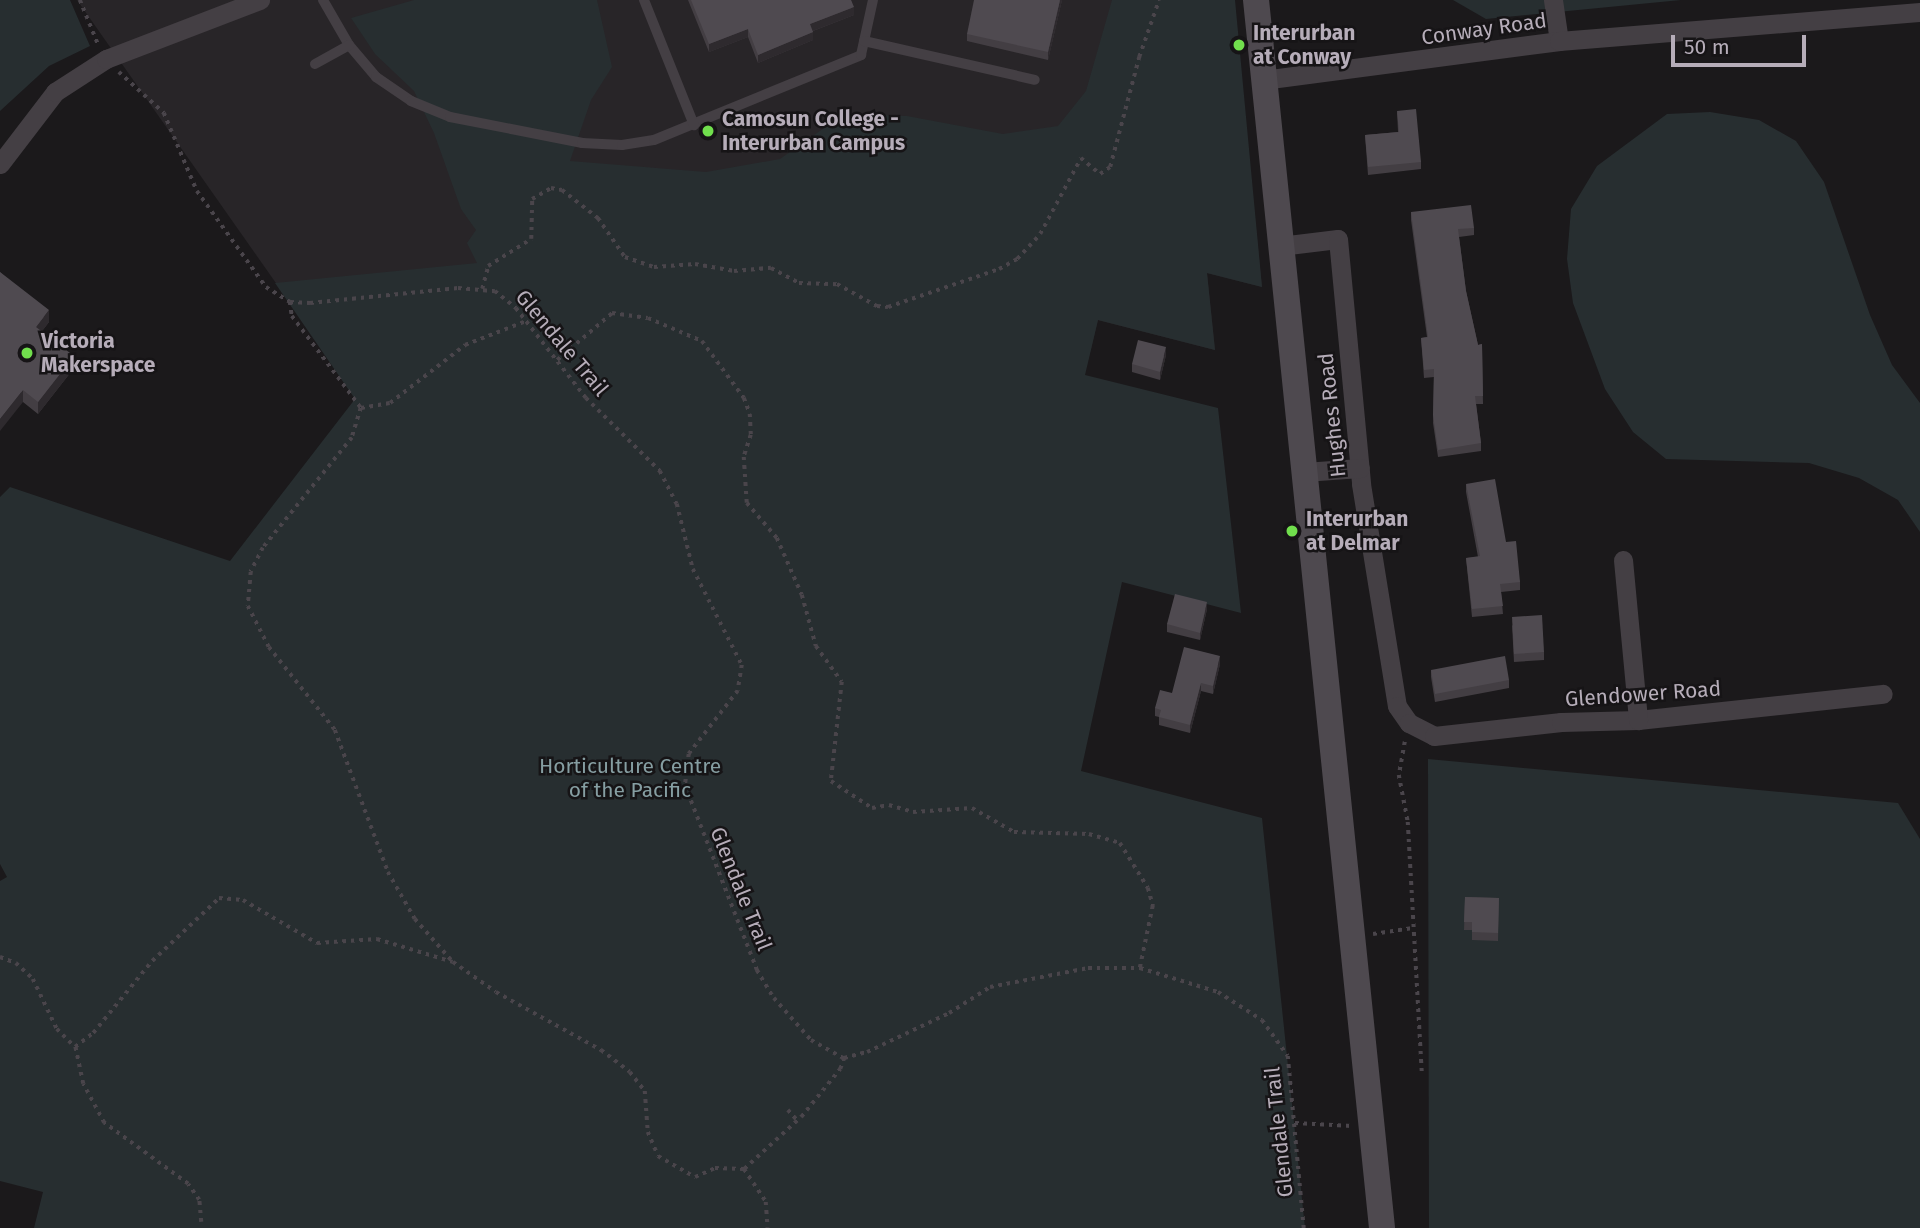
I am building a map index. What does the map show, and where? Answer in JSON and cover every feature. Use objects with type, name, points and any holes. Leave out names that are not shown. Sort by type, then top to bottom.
[{"type":"main road","points":[[1256,0],[1382,1228]]},
{"type":"street","points":[[0,164],[55,92],[106,59],[260,0]]},
{"type":"street","points":[[1553,0],[1559,41]]},
{"type":"street","name":"Conway Road","points":[[1263,80],[1559,41],[1920,12]]},
{"type":"street","name":"Hughes Road","points":[[1280,246],[1338,239],[1360,468],[1397,706],[1409,723]]},
{"type":"street","points":[[1304,472],[1360,468]]},
{"type":"street","points":[[1622,559],[1638,720]]},
{"type":"street","name":"Glendower Road","points":[[1409,723],[1434,736],[1561,722],[1638,720],[1883,694]]},
{"type":"lane","points":[[323,0],[349,45],[376,77],[411,102],[450,117],[582,143],[622,145],[654,140],[694,125],[861,55],[873,0]]},
{"type":"lane","points":[[644,0],[694,125]]},
{"type":"lane","points":[[864,41],[1035,80]]},
{"type":"lane","points":[[314,64],[349,45]]},
{"type":"path","points":[[80,0],[106,59],[164,113],[202,200],[266,287],[290,302],[292,316],[361,408]]},
{"type":"path","points":[[482,289],[488,266],[531,239],[532,199],[551,188],[562,190],[598,218],[625,257],[654,267],[695,264],[734,271],[771,268],[799,283],[837,284],[877,306],[888,307],[999,269],[1017,258],[1040,234],[1081,158],[1100,174],[1110,167],[1139,57],[1159,0]]},
{"type":"path","name":"Glendale Trail","points":[[290,302],[482,289],[503,296],[586,398],[651,459],[665,478],[677,504],[693,569],[738,652],[742,677],[738,691],[689,754],[685,785],[757,970],[794,1023],[827,1051],[844,1058],[867,1052],[949,1013],[990,987],[1013,980],[1088,968],[1140,968],[1218,992],[1237,1002],[1276,1035],[1288,1056],[1304,1228]]},
{"type":"path","points":[[556,360],[611,313],[648,318],[702,341],[744,398],[750,414],[751,435],[744,457],[747,503],[778,538],[802,596],[816,646],[842,682],[831,781],[872,808],[889,805],[913,811],[972,807],[1014,832],[1088,834],[1121,844],[1148,888],[1153,906],[1140,968]]},
{"type":"path","points":[[361,408],[390,403],[465,345],[526,321]]},
{"type":"path","points":[[361,408],[352,438],[263,548],[251,572],[248,606],[268,647],[335,730],[388,872],[415,919],[453,962],[496,992],[601,1050],[630,1072],[645,1091],[648,1132],[658,1156],[695,1177],[715,1168],[744,1170],[797,1120],[840,1069],[844,1058]]},
{"type":"path","points":[[1409,723],[1399,775],[1408,822],[1422,1073]]},
{"type":"path","points":[[75,1047],[93,1033],[190,922],[219,898],[243,900],[317,943],[377,939],[453,962]]},
{"type":"path","points":[[1351,937],[1413,928]]},
{"type":"path","points":[[0,957],[16,963],[33,979],[57,1029],[75,1047],[83,1084],[103,1123],[188,1184],[199,1200],[201,1222]]},
{"type":"path","points":[[788,1110],[797,1120]]},
{"type":"path","points":[[1295,1123],[1372,1128]]},
{"type":"path","points":[[744,1170],[766,1202],[768,1228]]},
{"type":"shaded area","name":"Camosun College - Interurban Campus","points":[[77,0],[1233,0],[1262,287],[1207,273],[1215,350],[1098,320],[1087,365],[278,286]]},
{"type":"green space","points":[[0,0],[70,0],[90,46],[49,66],[0,111]]},
{"type":"green space","name":"Horticulture Centre of the Pacific","points":[[414,0],[597,0],[612,67],[591,100],[570,161],[706,172],[780,159],[844,114],[907,116],[1003,134],[1058,126],[1086,91],[1112,0],[1235,0],[1262,287],[1207,273],[1215,350],[1098,320],[1085,375],[1218,408],[1241,613],[1122,582],[1081,771],[1262,818],[1305,1228],[34,1228],[43,1192],[0,1181],[0,881],[7,877],[0,864],[0,497],[10,487],[230,561],[355,399],[275,283],[477,263],[467,243],[476,230],[461,209],[434,133],[414,91],[375,54],[351,18]]},
{"type":"green space","points":[[1453,0],[1681,0],[1486,19]]},
{"type":"green space","points":[[1710,112],[1759,120],[1796,141],[1824,182],[1870,315],[1892,365],[1920,403],[1920,532],[1898,500],[1859,478],[1809,463],[1666,459],[1633,432],[1605,389],[1573,303],[1567,259],[1571,209],[1597,166],[1667,114]]},
{"type":"green space","points":[[1428,759],[1898,803],[1920,839],[1920,1228],[1429,1228]]},
{"type":"building","points":[[691,0],[851,0],[854,7],[810,24],[813,32],[758,55],[748,29],[709,44]]},
{"type":"building","points":[[974,0],[1060,0],[1048,52],[967,34]]},
{"type":"building","points":[[1416,109],[1421,162],[1368,167],[1365,135],[1399,132],[1397,111]]},
{"type":"building","points":[[1471,205],[1474,228],[1458,229],[1466,291],[1478,345],[1482,344],[1483,396],[1475,396],[1481,443],[1438,450],[1433,415],[1434,369],[1424,370],[1421,338],[1428,337],[1411,212]]},
{"type":"building","name":"Victoria Makerspace","points":[[0,272],[49,310],[36,327],[74,356],[38,402],[23,390],[0,419]]},
{"type":"building","points":[[1138,340],[1166,347],[1160,372],[1132,364]]},
{"type":"building","points":[[1495,479],[1506,542],[1516,541],[1520,582],[1500,584],[1503,606],[1472,609],[1466,558],[1480,556],[1466,484]]},
{"type":"building","points":[[1175,594],[1207,602],[1200,633],[1167,624]]},
{"type":"building","points":[[1542,615],[1544,652],[1514,654],[1512,617]]},
{"type":"building","points":[[1184,647],[1220,656],[1213,686],[1201,683],[1190,725],[1159,717],[1161,710],[1155,708],[1160,690],[1172,693]]},
{"type":"building","points":[[1505,656],[1509,680],[1435,694],[1431,670]]},
{"type":"building","points":[[1465,897],[1499,898],[1498,933],[1472,932],[1472,922],[1464,922]]},
{"type":"place","name":"Interurban at Conway","points":[[1239,45]]},
{"type":"place","name":"Camosun College - Interurban Campus","points":[[708,131]]},
{"type":"place","name":"Victoria Makerspace","points":[[27,353]]},
{"type":"place","name":"Interurban at Delmar","points":[[1292,531]]}]
